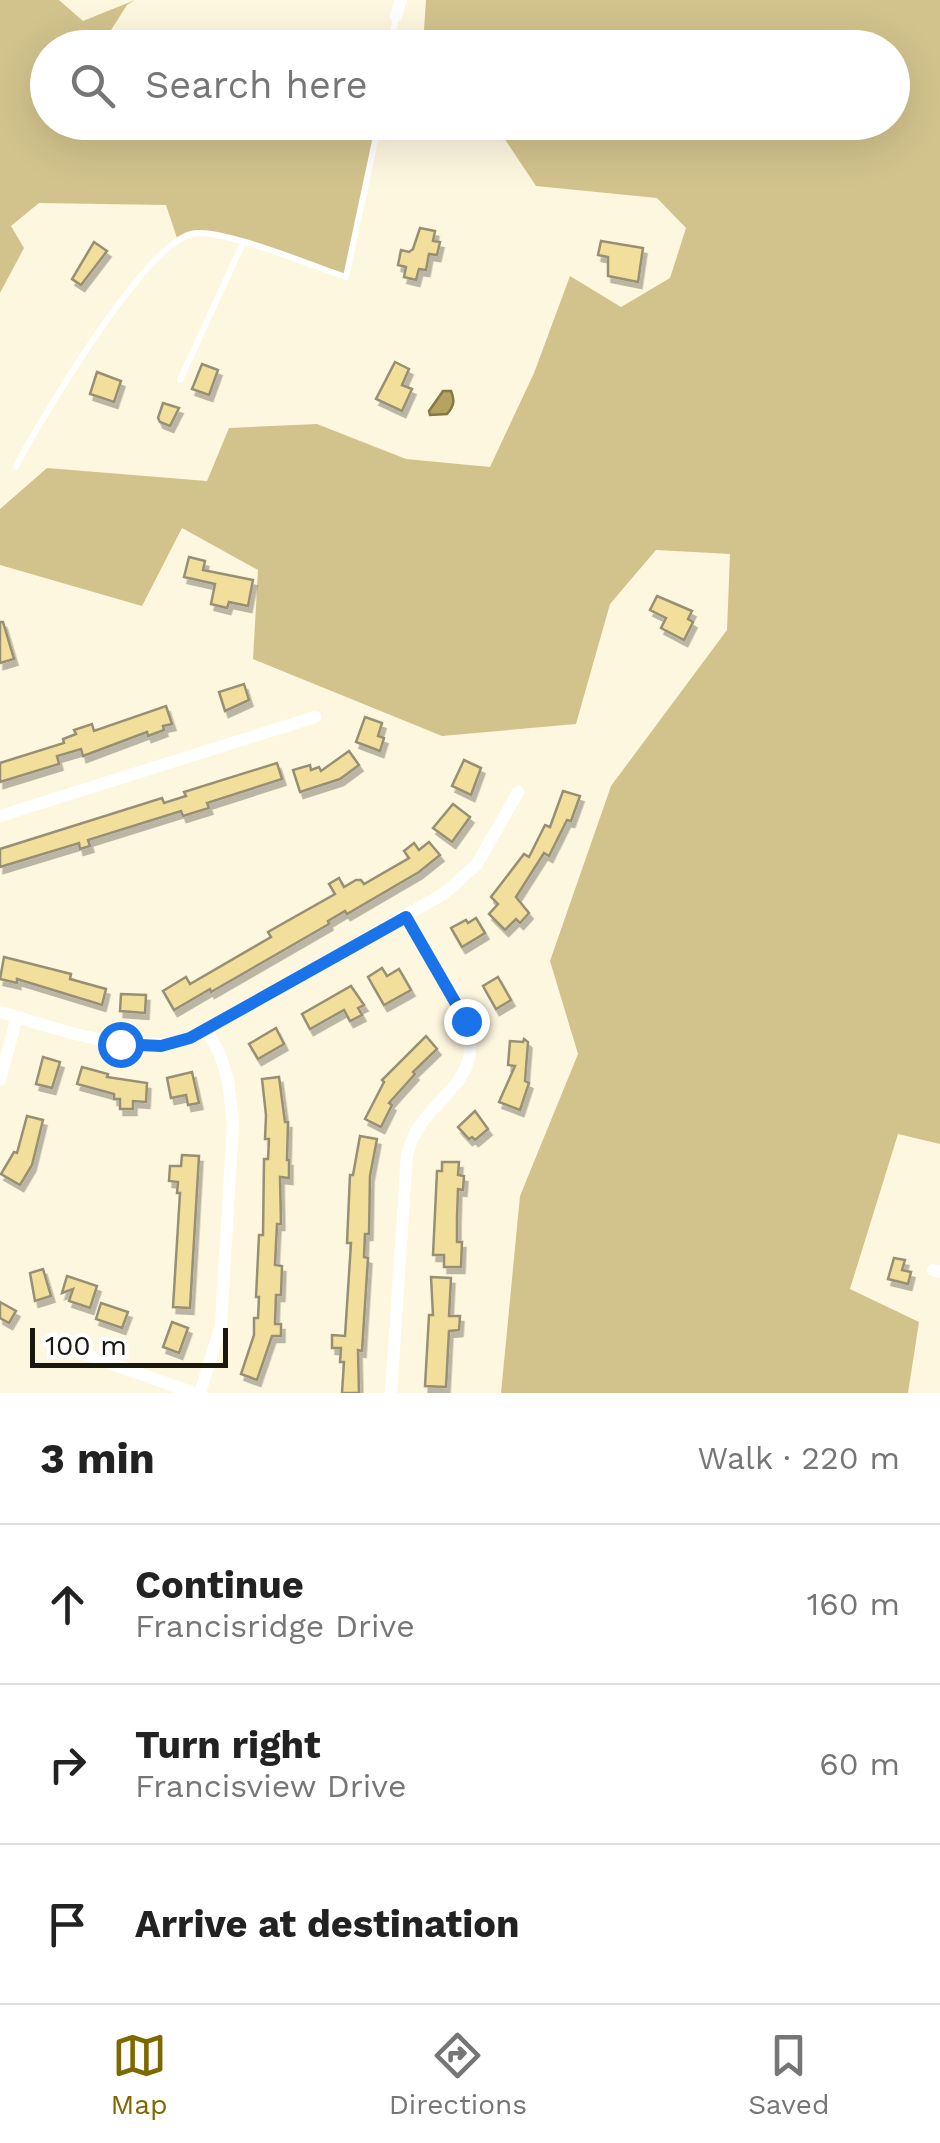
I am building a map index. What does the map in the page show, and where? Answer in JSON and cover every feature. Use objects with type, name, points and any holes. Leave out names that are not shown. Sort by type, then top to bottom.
[{"type":"street","points":[[396,16],[401,0]]},
{"type":"street","points":[[0,816],[314,717]]},
{"type":"street","points":[[0,1012],[111,1042],[141,1046],[174,1043],[208,1030],[445,893],[491,844],[518,792]]},
{"type":"street","points":[[392,1393],[407,1155],[417,1126],[466,1070],[471,1046],[466,1021],[406,917]]},
{"type":"street","points":[[0,1080],[17,1016]]},
{"type":"street","points":[[56,1344],[197,1393],[221,1325],[234,1123],[228,1080],[208,1030]]},
{"type":"lane","points":[[393,30],[396,16]]},
{"type":"lane","points":[[16,466],[48,406],[134,283],[192,233],[216,234],[346,278],[375,140]]},
{"type":"lane","points":[[180,380],[244,243]]},
{"type":"shaded area","points":[[0,0],[59,0],[83,21],[135,0],[127,5],[111,30],[30,30],[30,140],[375,140],[346,277],[216,234],[192,233],[178,241],[166,205],[39,203],[11,226],[24,248],[0,293]]},
{"type":"shaded area","points":[[426,0],[940,0],[940,1144],[898,1134],[850,1289],[919,1322],[908,1393],[501,1393],[520,1196],[578,1054],[550,961],[611,786],[727,630],[730,554],[656,550],[610,604],[576,724],[442,736],[253,659],[258,570],[182,528],[142,606],[0,565],[0,509],[47,468],[207,481],[229,428],[317,424],[406,459],[490,467],[534,373],[570,276],[621,307],[670,278],[686,228],[657,198],[536,186],[505,140],[910,140],[910,30],[424,30]]},
{"type":"shaded area","points":[[443,391],[451,391],[451,408],[447,414],[430,415],[429,411]]},
{"type":"building","points":[[420,228],[435,231],[433,241],[440,242],[437,255],[429,254],[426,270],[419,269],[416,280],[404,277],[406,267],[398,265],[401,250],[413,249]]},
{"type":"building","points":[[601,241],[643,248],[638,282],[608,276],[608,257],[598,255]]},
{"type":"building","points":[[94,242],[107,251],[81,285],[72,279]]},
{"type":"building","points":[[395,362],[409,369],[402,385],[412,389],[402,411],[376,399]]},
{"type":"building","points":[[202,364],[218,370],[209,395],[192,389]]},
{"type":"building","points":[[97,372],[121,381],[114,402],[90,394]]},
{"type":"building","points":[[163,403],[179,408],[170,426],[158,418]]},
{"type":"building","points":[[189,557],[205,561],[203,570],[253,580],[248,606],[229,602],[227,608],[211,604],[215,584],[184,577]]},
{"type":"building","points":[[657,596],[692,611],[688,619],[693,622],[684,640],[661,628],[666,618],[650,610]]},
{"type":"building","points":[[0,622],[14,659],[0,663]]},
{"type":"building","points":[[244,684],[249,700],[225,711],[219,692]]},
{"type":"building","points":[[166,706],[172,724],[163,726],[164,730],[148,736],[147,732],[83,756],[81,749],[57,756],[59,764],[0,782],[0,763],[64,743],[63,739],[76,734],[74,730],[92,724],[94,731]]},
{"type":"building","points":[[365,717],[382,723],[378,736],[384,738],[380,751],[356,742]]},
{"type":"building","points":[[349,751],[359,765],[340,779],[300,792],[293,770],[310,765],[311,770],[319,767],[321,771]]},
{"type":"building","points":[[464,760],[481,768],[471,795],[452,786]]},
{"type":"building","points":[[277,763],[282,779],[207,803],[209,808],[183,816],[181,811],[88,840],[90,846],[80,849],[79,843],[0,867],[0,849],[162,798],[164,803],[186,796],[184,792]]},
{"type":"building","points":[[563,791],[580,796],[571,821],[567,820],[549,856],[544,853],[516,897],[529,913],[505,930],[489,914],[498,904],[491,897],[524,854],[529,857],[545,825],[550,827]]},
{"type":"building","points":[[453,804],[470,817],[452,842],[433,828]]},
{"type":"building","points":[[429,842],[440,855],[419,872],[174,1010],[163,991],[186,977],[190,984],[271,937],[268,932],[335,894],[329,884],[339,878],[344,887],[356,880],[364,884],[409,858],[404,851],[414,843],[419,850]]},
{"type":"building","points":[[476,918],[485,933],[462,947],[451,928]]},
{"type":"building","points":[[4,957],[71,974],[70,979],[106,989],[102,1005],[17,979],[17,983],[0,979]]},
{"type":"building","points":[[382,968],[387,976],[399,969],[411,990],[384,1005],[368,977]]},
{"type":"building","points":[[498,977],[511,1000],[496,1009],[483,986]]},
{"type":"building","points":[[351,986],[364,1005],[358,1008],[362,1015],[350,1021],[344,1010],[310,1029],[302,1014]]},
{"type":"building","points":[[121,994],[146,995],[145,1013],[120,1011]]},
{"type":"building","points":[[276,1028],[284,1044],[258,1059],[249,1044]]},
{"type":"building","points":[[426,1036],[437,1049],[389,1103],[392,1105],[381,1127],[365,1119],[382,1080]]},
{"type":"building","points":[[510,1041],[528,1042],[525,1081],[529,1083],[520,1110],[499,1102],[515,1066],[508,1065]]},
{"type":"building","points":[[43,1057],[60,1062],[52,1088],[36,1084]]},
{"type":"building","points":[[82,1067],[108,1074],[107,1077],[147,1083],[146,1102],[133,1101],[133,1109],[120,1109],[120,1099],[114,1099],[114,1094],[77,1084]]},
{"type":"building","points":[[192,1072],[199,1103],[188,1105],[186,1095],[171,1098],[167,1078]]},
{"type":"building","points":[[279,1077],[288,1122],[289,1160],[289,1178],[280,1177],[281,1224],[277,1224],[275,1265],[282,1266],[275,1324],[281,1324],[281,1336],[272,1336],[257,1380],[241,1374],[254,1335],[254,1318],[258,1318],[259,1235],[263,1235],[264,1159],[268,1159],[269,1139],[265,1139],[262,1079]]},
{"type":"building","points":[[475,1111],[488,1129],[475,1140],[458,1127]]},
{"type":"building","points":[[27,1116],[43,1120],[32,1165],[20,1185],[1,1174],[17,1153]]},
{"type":"building","points":[[360,1136],[377,1139],[370,1176],[369,1234],[365,1234],[364,1257],[368,1258],[362,1351],[358,1350],[359,1393],[342,1393],[344,1362],[340,1362],[341,1348],[332,1348],[332,1335],[345,1336],[351,1243],[347,1243],[350,1175]]},
{"type":"building","points":[[182,1155],[199,1156],[190,1308],[173,1307],[180,1193],[178,1182],[169,1181],[170,1166],[181,1166]]},
{"type":"building","points":[[442,1162],[459,1162],[458,1175],[464,1176],[463,1190],[458,1189],[457,1217],[461,1267],[444,1267],[444,1255],[433,1255],[437,1171],[442,1171]]},
{"type":"building","points":[[894,1258],[905,1260],[902,1270],[911,1272],[908,1284],[888,1279]]},
{"type":"building","points":[[43,1269],[51,1296],[35,1301],[30,1273]]},
{"type":"building","points":[[67,1276],[97,1286],[90,1308],[69,1301],[73,1289],[62,1293]]},
{"type":"building","points":[[431,1277],[451,1278],[449,1316],[460,1316],[459,1330],[449,1331],[446,1387],[425,1386],[429,1315],[433,1315]]},
{"type":"building","points":[[0,1302],[16,1311],[9,1323],[0,1318]]},
{"type":"building","points":[[101,1303],[128,1312],[122,1328],[96,1319]]},
{"type":"building","points":[[172,1322],[188,1328],[179,1353],[163,1347]]},
{"type":"route","points":[[120,1044],[161,1046],[190,1038],[406,917],[466,1021]]}]
